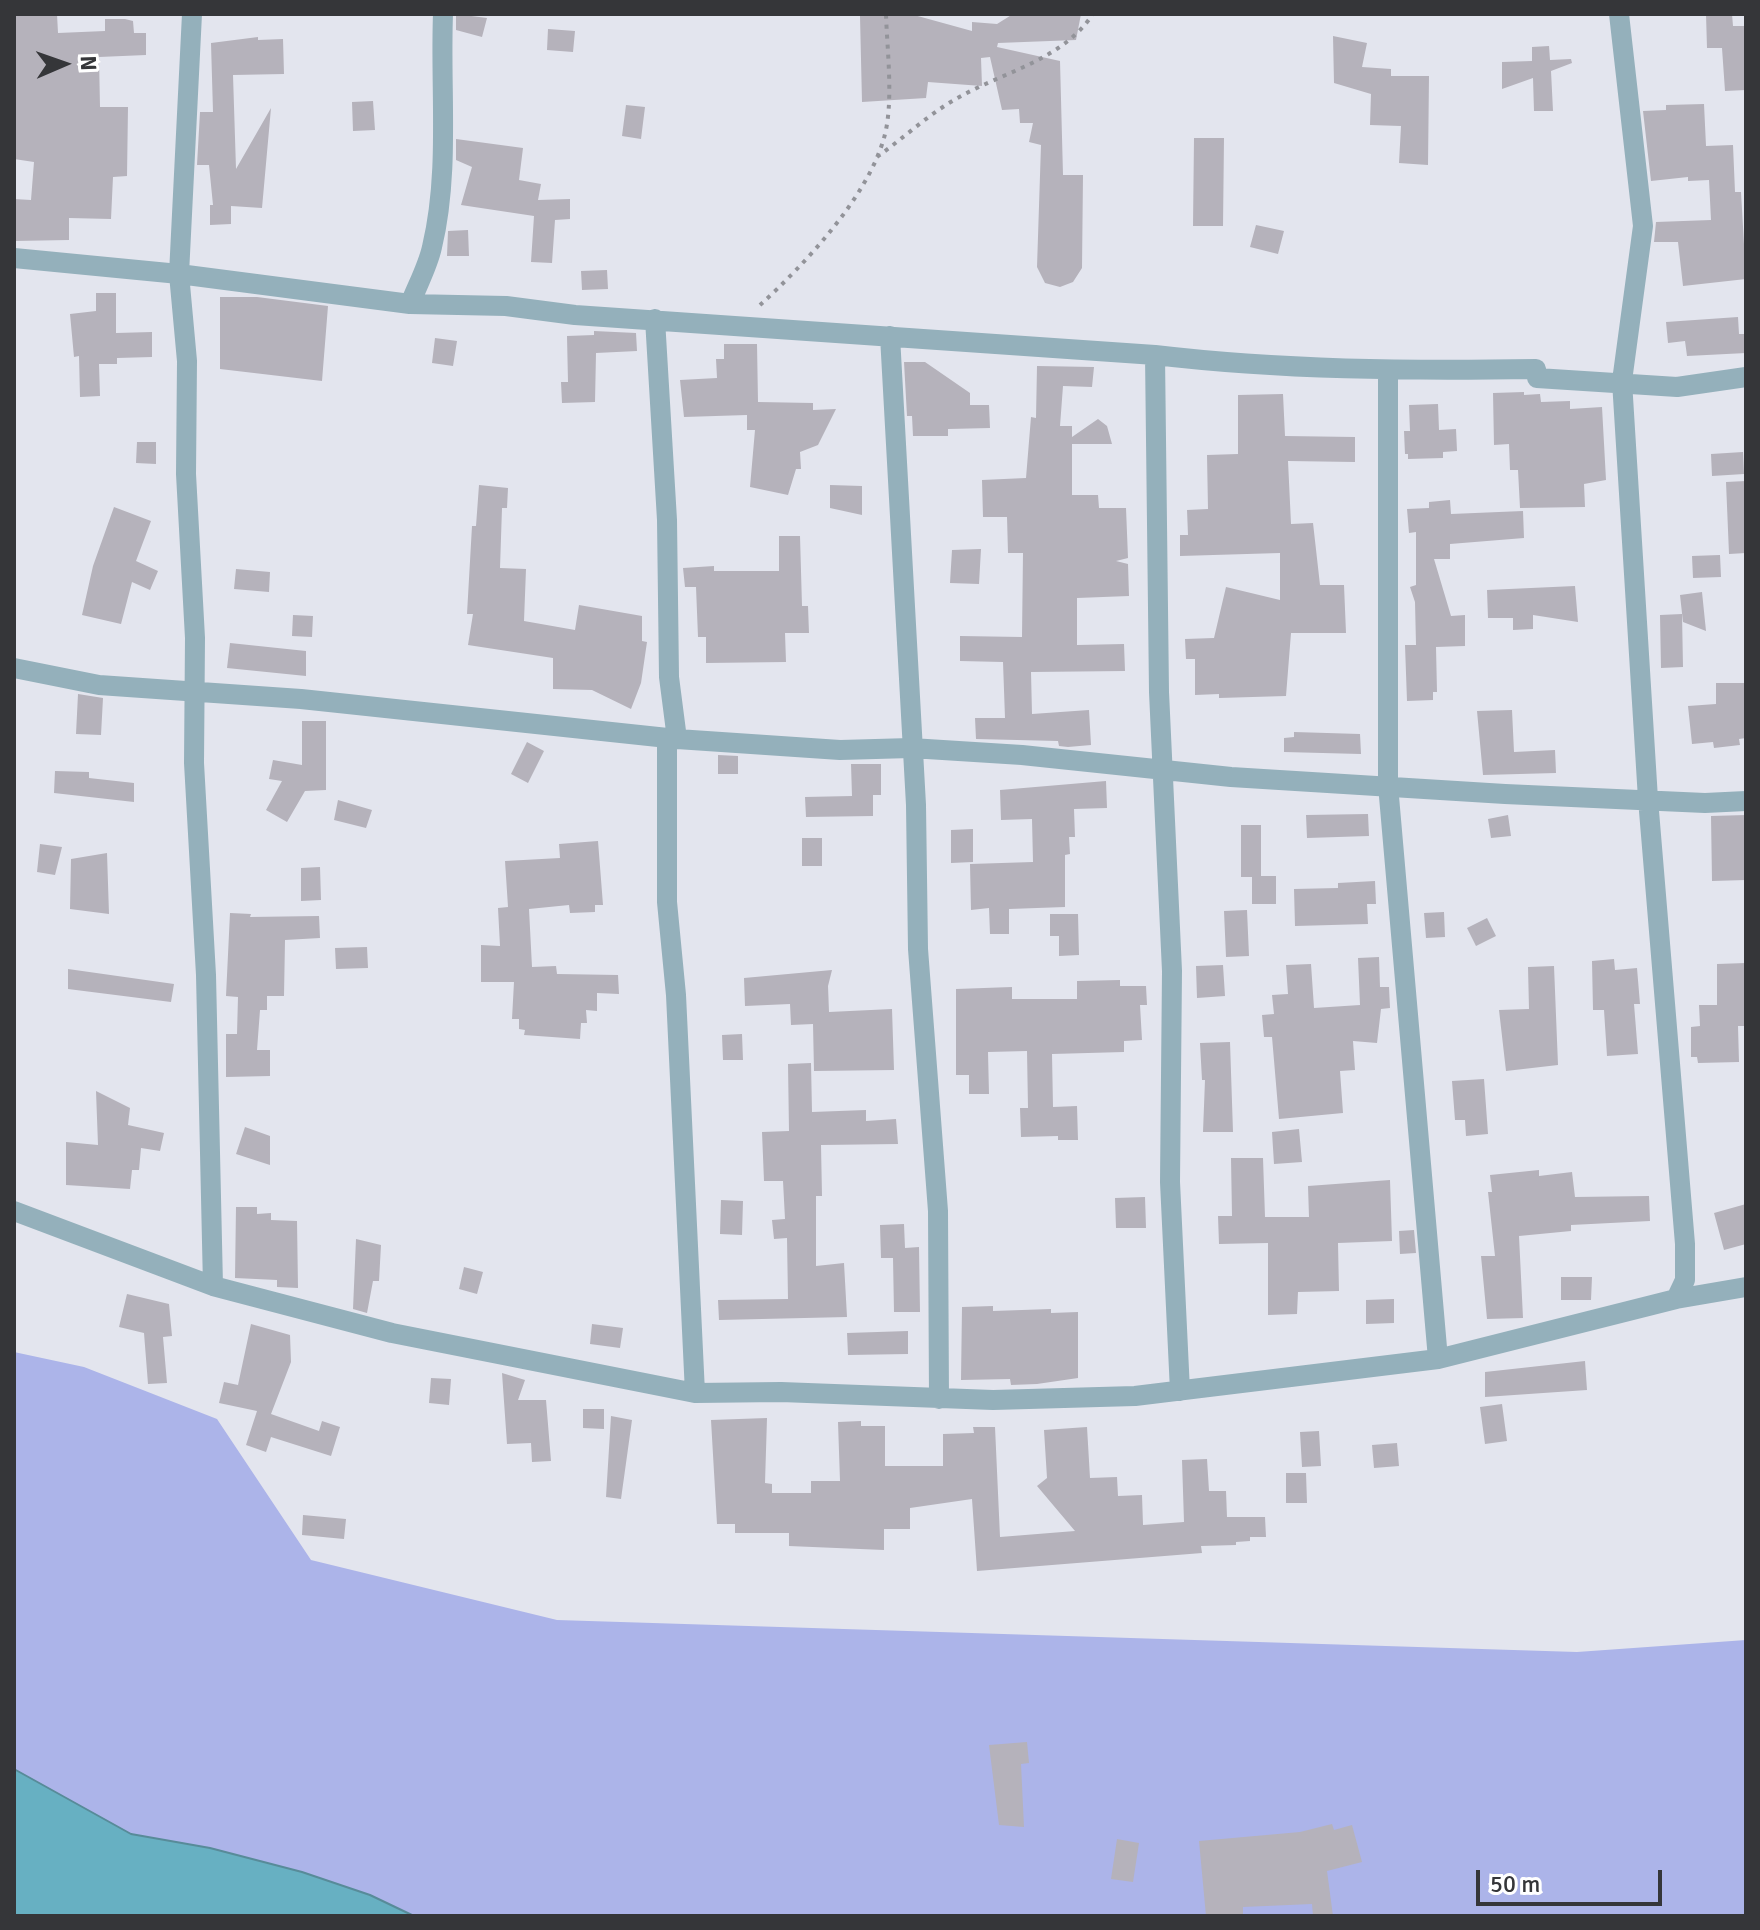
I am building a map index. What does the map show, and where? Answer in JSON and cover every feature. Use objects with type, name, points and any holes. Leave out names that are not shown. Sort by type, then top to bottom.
[{"type":"street","points":[[192,14],[179,274],[187,361],[186,474],[195,693],[194,763],[206,975],[213,1286]]},
{"type":"street","points":[[410,304],[434,235],[444,105],[443,14]]},
{"type":"street","points":[[1619,14],[1643,226],[1622,381],[1648,799],[1685,1244],[1685,1280],[1676,1299]]},
{"type":"street","points":[[15,263],[179,274],[410,304],[506,306],[575,315],[1155,355],[1224,363],[1388,372],[1536,369],[1537,378],[1622,381],[1677,387],[1746,377]]},
{"type":"street","points":[[655,319],[667,520],[672,738],[667,902],[676,995],[695,1393]]},
{"type":"street","points":[[890,336],[916,805],[918,949],[938,1211],[939,1399]]},
{"type":"street","points":[[1155,355],[1159,692],[1172,971],[1170,1182],[1180,1391]]},
{"type":"street","points":[[1388,372],[1388,785],[1438,1359]]},
{"type":"street","points":[[14,668],[99,685],[301,699],[672,738],[840,750],[911,748],[1164,767],[1231,777],[1705,803],[1746,801]]},
{"type":"street","points":[[14,1211],[213,1286],[392,1333],[695,1393],[781,1392],[939,1399],[1135,1396],[1438,1359],[1676,1299],[1746,1287]]},
{"type":"path","points":[[737,325],[811,257],[875,158],[885,136],[889,76],[886,14]]},
{"type":"path","points":[[875,158],[961,96],[1043,59],[1086,24],[1093,14]]},
{"type":"shaded area","points":[[14,1352],[84,1367],[217,1419],[311,1560],[557,1620],[1577,1652],[1746,1640],[1746,1916],[414,1916],[370,1895],[302,1872],[210,1848],[131,1834],[14,1769]]},
{"type":"shaded area","points":[[14,1769],[131,1834],[210,1848],[302,1872],[370,1895],[414,1916],[14,1916]]},
{"type":"building","points":[[14,14],[57,14],[58,33],[105,31],[105,19],[125,19],[133,21],[134,33],[146,33],[146,55],[99,57],[100,107],[128,107],[127,176],[113,177],[111,219],[69,218],[69,240],[14,241],[14,199],[31,200],[34,162],[14,159]]},
{"type":"building","points":[[456,14],[487,18],[482,37],[456,30]]},
{"type":"building","points":[[1013,14],[1081,14],[1076,40],[998,43],[997,47],[1060,61],[1063,175],[1083,175],[1082,268],[1073,282],[1060,287],[1045,283],[1037,267],[1041,145],[1029,142],[1033,123],[1020,123],[1019,109],[1002,110],[990,57],[981,58],[982,86],[928,82],[926,98],[862,102],[860,16],[914,15],[972,31],[972,22],[997,24]]},
{"type":"building","points":[[1706,14],[1732,14],[1733,26],[1746,26],[1746,90],[1725,91],[1722,48],[1707,48]]},
{"type":"building","points":[[548,29],[575,31],[573,52],[547,50]]},
{"type":"building","points":[[1333,36],[1367,43],[1362,67],[1391,69],[1391,76],[1429,76],[1428,165],[1399,163],[1401,126],[1370,125],[1371,94],[1334,83]]},
{"type":"building","points":[[258,37],[258,40],[283,39],[284,74],[233,75],[236,169],[271,108],[262,208],[231,206],[231,224],[210,225],[210,205],[213,205],[209,165],[197,165],[200,112],[213,112],[211,43]]},
{"type":"building","points":[[1549,46],[1550,60],[1571,59],[1572,63],[1551,71],[1553,111],[1534,111],[1533,78],[1502,89],[1502,62],[1532,61],[1532,47]]},
{"type":"building","points":[[373,101],[375,130],[353,131],[352,102]]},
{"type":"building","points":[[1704,104],[1706,146],[1733,145],[1735,192],[1741,192],[1746,279],[1683,286],[1678,242],[1654,242],[1656,222],[1711,220],[1709,180],[1688,181],[1688,177],[1651,181],[1643,111],[1666,110],[1666,105]]},
{"type":"building","points":[[626,105],[645,107],[641,139],[622,136]]},
{"type":"building","points":[[1194,138],[1224,138],[1223,226],[1193,226]]},
{"type":"building","points":[[456,139],[523,148],[519,180],[541,184],[538,200],[570,199],[570,219],[555,220],[552,263],[531,262],[534,216],[461,205],[472,167],[456,160]]},
{"type":"building","points":[[1256,225],[1284,231],[1278,254],[1250,247]]},
{"type":"building","points":[[468,230],[469,256],[447,256],[448,231]]},
{"type":"building","points":[[607,270],[608,289],[582,290],[581,271]]},
{"type":"building","points":[[96,293],[116,293],[116,333],[152,332],[152,357],[117,358],[117,364],[99,364],[100,396],[80,397],[79,356],[74,357],[70,314],[96,311]]},
{"type":"building","points":[[220,297],[257,297],[328,306],[322,381],[220,369]]},
{"type":"building","points":[[1738,317],[1739,334],[1746,334],[1746,353],[1687,356],[1685,341],[1668,343],[1666,322]]},
{"type":"building","points":[[594,331],[636,333],[637,351],[596,353],[595,402],[562,403],[561,382],[568,382],[567,336],[594,335]]},
{"type":"building","points":[[435,338],[457,341],[453,366],[432,363]]},
{"type":"building","points":[[724,344],[757,344],[758,402],[813,403],[813,410],[836,409],[818,445],[800,452],[801,469],[796,469],[788,495],[750,487],[755,430],[747,430],[747,415],[684,417],[680,380],[717,378],[716,359],[724,359]]},
{"type":"building","points":[[904,362],[925,362],[970,393],[970,405],[989,405],[990,428],[948,429],[948,436],[913,436],[912,416],[907,416]]},
{"type":"building","points":[[1037,366],[1094,367],[1092,387],[1063,386],[1060,426],[1072,426],[1072,437],[1098,419],[1107,426],[1112,444],[1072,444],[1072,495],[1098,495],[1099,508],[1126,508],[1128,558],[1116,561],[1128,564],[1129,596],[1077,598],[1077,645],[1124,644],[1125,671],[1031,672],[1032,714],[1089,710],[1091,745],[1068,747],[1059,746],[1058,741],[976,739],[975,718],[1005,718],[1003,662],[960,661],[960,636],[1022,637],[1023,553],[1008,553],[1007,517],[983,517],[982,480],[1026,478],[1031,417],[1036,418]]},
{"type":"building","points":[[1524,392],[1524,395],[1540,394],[1541,402],[1570,401],[1570,409],[1602,407],[1606,480],[1584,484],[1585,507],[1520,508],[1518,470],[1510,470],[1509,444],[1494,445],[1493,393]]},
{"type":"building","points":[[1283,394],[1285,436],[1355,437],[1355,462],[1288,461],[1291,524],[1313,523],[1320,585],[1344,585],[1346,633],[1291,633],[1286,696],[1219,698],[1219,694],[1195,695],[1195,659],[1186,659],[1185,639],[1214,638],[1226,587],[1280,600],[1280,553],[1180,556],[1180,535],[1188,535],[1187,510],[1208,509],[1207,455],[1238,454],[1238,395]]},
{"type":"building","points":[[1438,404],[1439,430],[1456,429],[1457,451],[1443,452],[1443,458],[1408,459],[1404,431],[1410,431],[1409,405]]},
{"type":"building","points":[[137,442],[156,442],[156,464],[136,463]]},
{"type":"building","points":[[1743,452],[1744,474],[1712,476],[1711,454]]},
{"type":"building","points":[[1746,481],[1746,553],[1729,554],[1726,482]]},
{"type":"building","points":[[479,485],[508,488],[507,508],[502,508],[500,568],[526,569],[524,621],[575,630],[579,605],[642,616],[642,641],[647,642],[641,683],[631,709],[592,690],[553,689],[553,658],[468,645],[473,614],[467,614],[472,526],[476,526]]},
{"type":"building","points":[[830,485],[862,486],[862,515],[830,508]]},
{"type":"building","points":[[1450,500],[1451,514],[1523,511],[1524,538],[1450,544],[1450,559],[1434,559],[1451,616],[1465,615],[1465,646],[1436,647],[1437,692],[1433,692],[1433,700],[1407,701],[1405,645],[1416,645],[1415,602],[1410,587],[1416,585],[1416,532],[1409,533],[1407,509],[1429,508],[1429,502]]},
{"type":"building","points":[[114,507],[151,521],[136,561],[158,571],[150,590],[132,582],[121,624],[82,615],[93,566]]},
{"type":"building","points":[[779,536],[800,536],[802,606],[808,606],[809,633],[785,633],[786,662],[706,663],[706,637],[698,637],[696,587],[685,587],[683,568],[714,566],[714,571],[779,571]]},
{"type":"building","points":[[981,549],[979,584],[950,583],[952,550]]},
{"type":"building","points":[[1720,555],[1721,577],[1693,578],[1692,556]]},
{"type":"building","points":[[236,569],[270,572],[269,592],[234,589]]},
{"type":"building","points":[[1575,586],[1578,622],[1533,615],[1533,629],[1513,630],[1513,618],[1488,618],[1487,590]]},
{"type":"building","points":[[1702,592],[1706,631],[1683,622],[1680,595]]},
{"type":"building","points":[[1682,614],[1683,667],[1661,668],[1660,615]]},
{"type":"building","points":[[293,615],[313,616],[312,637],[292,636]]},
{"type":"building","points":[[230,643],[306,651],[306,676],[227,668]]},
{"type":"building","points":[[1716,683],[1746,683],[1746,738],[1739,739],[1740,745],[1714,748],[1713,742],[1692,744],[1688,706],[1716,704]]},
{"type":"building","points":[[78,694],[103,698],[101,735],[76,734]]},
{"type":"building","points":[[1512,710],[1514,752],[1555,750],[1556,773],[1483,775],[1477,711]]},
{"type":"building","points":[[302,721],[326,721],[326,790],[305,791],[287,822],[266,810],[282,781],[269,779],[273,760],[302,765]]},
{"type":"building","points":[[1294,732],[1360,734],[1361,754],[1284,752],[1284,738],[1294,737]]},
{"type":"building","points":[[527,742],[544,751],[528,783],[511,774]]},
{"type":"building","points":[[718,755],[738,756],[738,774],[718,774]]},
{"type":"building","points":[[851,764],[881,764],[881,795],[873,795],[873,816],[806,817],[805,797],[852,796]]},
{"type":"building","points":[[55,771],[89,772],[89,778],[134,783],[134,802],[54,793]]},
{"type":"building","points":[[1106,781],[1107,808],[1074,809],[1075,837],[1069,837],[1070,854],[1065,855],[1065,907],[1009,909],[1009,934],[990,934],[989,908],[971,910],[970,864],[1033,862],[1032,819],[1001,820],[1000,790]]},
{"type":"building","points":[[338,800],[372,810],[366,828],[334,820]]},
{"type":"building","points":[[1368,814],[1369,836],[1307,838],[1306,815]]},
{"type":"building","points":[[1508,815],[1511,836],[1491,838],[1488,819]]},
{"type":"building","points":[[1746,815],[1746,880],[1712,881],[1711,816]]},
{"type":"building","points":[[1241,825],[1261,825],[1261,876],[1276,876],[1276,904],[1252,904],[1252,877],[1241,877]]},
{"type":"building","points":[[973,829],[973,862],[951,863],[951,830]]},
{"type":"building","points":[[802,838],[822,838],[822,866],[802,866]]},
{"type":"building","points":[[598,841],[603,905],[595,905],[595,912],[570,913],[569,905],[529,909],[532,967],[556,966],[557,974],[618,975],[619,994],[597,993],[597,1011],[586,1010],[587,1023],[581,1023],[580,1039],[524,1035],[525,1030],[519,1029],[519,1019],[512,1019],[514,982],[481,982],[481,945],[500,946],[498,908],[508,907],[505,861],[560,858],[559,844]]},
{"type":"building","points":[[40,844],[62,847],[55,875],[37,872]]},
{"type":"building","points":[[107,853],[109,914],[70,909],[71,859]]},
{"type":"building","points":[[320,867],[321,900],[301,901],[301,868]]},
{"type":"building","points":[[1375,881],[1376,904],[1367,904],[1368,924],[1295,926],[1294,889],[1338,888],[1338,883]]},
{"type":"building","points":[[1247,910],[1249,956],[1226,957],[1224,911]]},
{"type":"building","points":[[1444,912],[1445,937],[1426,938],[1424,913]]},
{"type":"building","points":[[230,913],[251,914],[250,917],[319,916],[320,938],[285,940],[284,996],[267,996],[267,1010],[260,1010],[257,1050],[270,1050],[270,1076],[226,1077],[226,1034],[237,1034],[238,997],[226,996]]},
{"type":"building","points":[[1050,914],[1078,914],[1079,955],[1059,956],[1059,936],[1050,936]]},
{"type":"building","points":[[1487,918],[1496,936],[1476,946],[1467,928]]},
{"type":"building","points":[[367,947],[368,968],[336,969],[335,948]]},
{"type":"building","points":[[1379,957],[1380,987],[1389,987],[1390,1008],[1381,1009],[1377,1043],[1353,1041],[1355,1070],[1340,1071],[1343,1113],[1279,1119],[1272,1037],[1264,1037],[1262,1015],[1274,1014],[1272,995],[1288,994],[1286,965],[1311,964],[1314,1008],[1360,1005],[1358,958]]},
{"type":"building","points":[[1614,959],[1615,970],[1637,968],[1640,1004],[1634,1004],[1638,1054],[1607,1056],[1604,1010],[1593,1010],[1592,961]]},
{"type":"building","points":[[1746,963],[1746,1026],[1738,1026],[1739,1062],[1698,1063],[1697,1057],[1691,1057],[1691,1027],[1700,1026],[1699,1005],[1717,1005],[1717,964]]},
{"type":"building","points":[[1223,965],[1225,996],[1197,998],[1196,966]]},
{"type":"building","points":[[1554,966],[1558,1065],[1506,1071],[1499,1010],[1529,1009],[1528,967]]},
{"type":"building","points":[[68,969],[174,984],[171,1002],[68,989]]},
{"type":"building","points":[[832,970],[828,986],[829,1012],[892,1009],[894,1070],[814,1071],[813,1024],[791,1025],[790,1004],[745,1006],[744,978]]},
{"type":"building","points":[[1120,980],[1120,986],[1146,986],[1147,1005],[1140,1005],[1142,1040],[1124,1041],[1124,1052],[1052,1054],[1053,1107],[1077,1106],[1078,1140],[1058,1140],[1058,1136],[1021,1137],[1020,1108],[1028,1108],[1027,1051],[988,1052],[989,1094],[969,1094],[969,1075],[956,1075],[956,989],[1012,987],[1012,999],[1077,999],[1077,981]]},
{"type":"building","points":[[742,1034],[743,1060],[723,1060],[722,1035]]},
{"type":"building","points":[[1230,1042],[1233,1132],[1203,1132],[1205,1080],[1202,1080],[1200,1043]]},
{"type":"building","points":[[811,1063],[812,1112],[866,1110],[866,1121],[896,1119],[898,1144],[821,1145],[822,1196],[816,1196],[816,1266],[844,1263],[847,1317],[719,1320],[718,1300],[788,1299],[787,1238],[774,1239],[772,1220],[785,1219],[783,1181],[764,1181],[762,1132],[789,1131],[788,1064]]},
{"type":"building","points":[[1484,1079],[1488,1134],[1466,1136],[1465,1120],[1455,1120],[1452,1081]]},
{"type":"building","points":[[96,1091],[130,1108],[128,1125],[164,1133],[160,1151],[141,1148],[139,1170],[132,1170],[130,1189],[66,1185],[66,1142],[98,1145]]},
{"type":"building","points":[[245,1127],[270,1136],[270,1165],[236,1154]]},
{"type":"building","points":[[1299,1129],[1302,1162],[1274,1164],[1272,1132]]},
{"type":"building","points":[[1231,1158],[1263,1158],[1265,1217],[1309,1217],[1308,1186],[1390,1180],[1392,1241],[1338,1243],[1339,1291],[1298,1292],[1297,1314],[1268,1315],[1268,1243],[1219,1244],[1218,1216],[1232,1216]]},
{"type":"building","points":[[1539,1170],[1539,1176],[1572,1172],[1575,1197],[1649,1196],[1650,1221],[1571,1225],[1571,1231],[1519,1236],[1523,1318],[1487,1319],[1481,1256],[1495,1256],[1488,1192],[1492,1192],[1490,1175]]},
{"type":"building","points":[[1145,1197],[1146,1228],[1116,1228],[1115,1198]]},
{"type":"building","points":[[721,1200],[743,1201],[742,1235],[720,1234]]},
{"type":"building","points":[[1746,1204],[1746,1244],[1724,1250],[1714,1213]]},
{"type":"building","points":[[236,1207],[257,1207],[257,1214],[271,1213],[271,1220],[297,1221],[298,1288],[277,1287],[277,1280],[235,1278]]},
{"type":"building","points":[[904,1224],[905,1248],[919,1247],[920,1312],[894,1312],[893,1258],[881,1258],[880,1225]]},
{"type":"building","points":[[1414,1230],[1416,1253],[1400,1254],[1399,1231]]},
{"type":"building","points":[[356,1239],[381,1245],[379,1281],[373,1281],[367,1313],[353,1309]]},
{"type":"building","points":[[464,1267],[483,1272],[477,1294],[459,1289]]},
{"type":"building","points":[[1561,1277],[1592,1277],[1591,1300],[1561,1300]]},
{"type":"building","points":[[127,1294],[169,1304],[172,1336],[163,1337],[167,1383],[148,1384],[144,1333],[119,1327]]},
{"type":"building","points":[[1394,1299],[1394,1323],[1366,1324],[1366,1300]]},
{"type":"building","points":[[993,1306],[993,1311],[1051,1309],[1051,1313],[1078,1312],[1078,1378],[1011,1385],[1010,1379],[961,1380],[962,1307]]},
{"type":"building","points":[[251,1324],[290,1335],[291,1362],[271,1414],[319,1431],[322,1421],[340,1427],[331,1456],[271,1437],[266,1452],[246,1445],[257,1411],[219,1403],[224,1382],[238,1385]]},
{"type":"building","points":[[592,1324],[623,1328],[620,1348],[590,1344]]},
{"type":"building","points":[[908,1331],[908,1354],[848,1355],[847,1333]]},
{"type":"building","points":[[1585,1361],[1587,1390],[1485,1397],[1485,1372]]},
{"type":"building","points":[[502,1373],[525,1380],[518,1400],[546,1400],[551,1461],[532,1462],[531,1443],[507,1444]]},
{"type":"building","points":[[431,1378],[451,1379],[449,1405],[429,1403]]},
{"type":"building","points":[[1502,1404],[1507,1441],[1485,1444],[1480,1407]]},
{"type":"building","points":[[583,1409],[604,1409],[604,1429],[583,1428]]},
{"type":"building","points":[[611,1416],[632,1420],[621,1499],[606,1497]]},
{"type":"building","points":[[767,1418],[765,1483],[772,1484],[772,1493],[811,1493],[811,1481],[840,1481],[838,1422],[861,1421],[861,1426],[885,1426],[885,1466],[943,1466],[943,1434],[974,1433],[973,1427],[995,1427],[1000,1537],[1075,1531],[1037,1486],[1047,1478],[1044,1430],[1087,1427],[1090,1478],[1117,1477],[1118,1496],[1142,1495],[1143,1525],[1184,1522],[1182,1460],[1207,1459],[1209,1491],[1226,1491],[1227,1517],[1265,1517],[1266,1537],[1250,1537],[1250,1541],[1236,1542],[1236,1545],[1201,1546],[1202,1553],[977,1571],[972,1499],[910,1508],[910,1529],[884,1529],[884,1550],[789,1546],[789,1533],[735,1533],[735,1524],[717,1524],[711,1420]]},
{"type":"building","points":[[1319,1431],[1321,1466],[1302,1467],[1300,1432]]},
{"type":"building","points":[[1397,1443],[1399,1466],[1374,1468],[1372,1445]]},
{"type":"building","points":[[1286,1473],[1306,1473],[1307,1503],[1286,1503]]},
{"type":"building","points":[[303,1515],[346,1519],[344,1539],[302,1535]]},
{"type":"building","points":[[1027,1742],[1029,1763],[1021,1764],[1024,1827],[999,1825],[989,1745]]},
{"type":"building","points":[[1332,1824],[1334,1830],[1352,1825],[1362,1862],[1327,1871],[1333,1916],[1313,1916],[1312,1904],[1243,1907],[1243,1916],[1206,1916],[1199,1841],[1300,1832]]},
{"type":"building","points":[[1117,1839],[1139,1843],[1133,1882],[1111,1879]]}]
